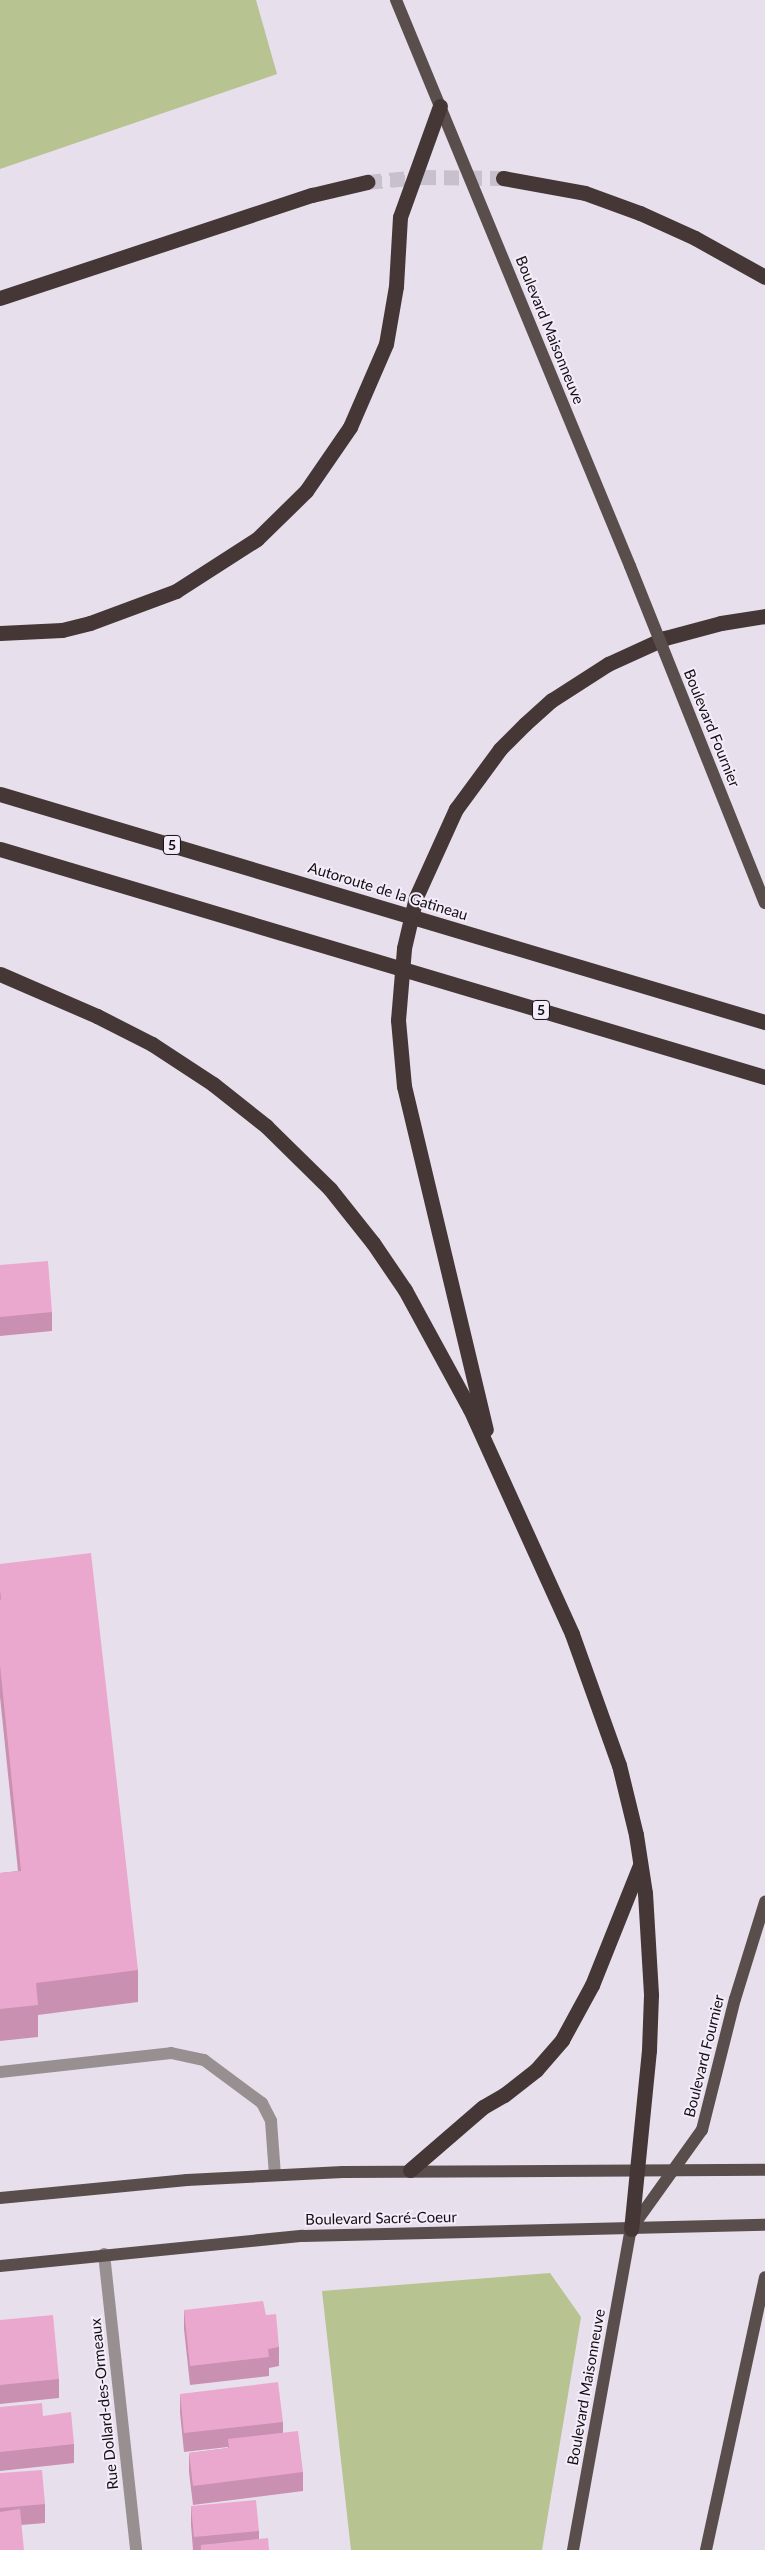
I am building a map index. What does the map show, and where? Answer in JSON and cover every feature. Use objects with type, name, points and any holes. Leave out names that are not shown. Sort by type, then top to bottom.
[{"type":"highway","points":[[0,633],[39,632],[90,623],[176,591],[229,560],[257,539],[306,491],[350,427],[386,344],[396,286],[400,217],[440,106]]},
{"type":"highway","points":[[503,178],[585,193],[640,213],[695,238],[765,277]]},
{"type":"highway","points":[[0,298],[303,197],[367,182]]},
{"type":"highway","points":[[492,1456],[404,1086],[398,1020],[404,948],[416,897],[456,809],[500,749],[552,700],[608,664],[665,638],[721,623],[765,616]]},
{"type":"highway","name":"Autoroute de la Gatineau","points":[[0,794],[765,1022]]},
{"type":"highway","name":"5","points":[[0,849],[765,1077]]},
{"type":"highway","points":[[0,974],[97,1016],[152,1044],[241,1105],[291,1149],[330,1189],[390,1266],[440,1352],[492,1456],[553,1589],[594,1691],[626,1786],[641,1864],[651,1995],[649,2050],[636,2170],[632,2229]]},
{"type":"highway","points":[[410,2170],[483,2107],[504,2095],[536,2070],[562,2040],[592,1985],[641,1864]]},
{"type":"main road","points":[[396,0],[440,106]]},
{"type":"main road","name":"Boulevard Maisonneuve","points":[[440,106],[630,566]]},
{"type":"main road","name":"Boulevard Fournier","points":[[630,566],[765,903]]},
{"type":"main road","name":"Boulevard Fournier","points":[[632,2229],[702,2130],[735,2000],[765,1902]]},
{"type":"main road","points":[[0,2198],[275,2175],[410,2170],[765,2170]]},
{"type":"main road","name":"Boulevard Sacré-Coeur","points":[[0,2266],[104,2254],[302,2236],[765,2225]]},
{"type":"main road","name":"Boulevard Maisonneuve","points":[[573,2550],[632,2229]]},
{"type":"main road","points":[[706,2550],[765,2277]]},
{"type":"street","points":[[0,2072],[172,2053],[199,2058],[241,2084],[262,2103],[271,2121],[275,2175]]},
{"type":"street","name":"Rue Dollard-des-Ormeaux","points":[[104,2254],[136,2550]]},
{"type":"green space","points":[[0,0],[256,0],[277,74],[0,169]]},
{"type":"green space","points":[[550,2273],[581,2317],[542,2550],[351,2550],[322,2291]]},
{"type":"building","points":[[48,1261],[52,1312],[0,1317],[0,1265]]},
{"type":"building","points":[[91,1553],[138,1970],[36,1983],[38,2005],[0,2009],[0,1873],[21,1871],[0,1665],[0,1564]]},
{"type":"building","points":[[263,2301],[266,2315],[276,2314],[279,2347],[268,2349],[269,2357],[190,2366],[184,2310]]},
{"type":"building","points":[[53,2315],[59,2379],[0,2385],[0,2320]]},
{"type":"building","points":[[278,2382],[283,2422],[184,2433],[180,2394]]},
{"type":"building","points":[[42,2403],[43,2416],[71,2412],[74,2444],[0,2452],[0,2407]]},
{"type":"building","points":[[298,2431],[303,2472],[193,2486],[189,2453],[229,2448],[228,2439]]},
{"type":"building","points":[[42,2470],[45,2504],[0,2508],[0,2473]]},
{"type":"building","points":[[256,2500],[259,2531],[194,2537],[191,2506]]},
{"type":"building","points":[[20,2509],[24,2550],[0,2550],[0,2512]]},
{"type":"building","points":[[268,2538],[269,2550],[201,2550],[201,2545]]},
{"type":"tunnel","points":[[367,182],[421,177],[503,178]]}]
